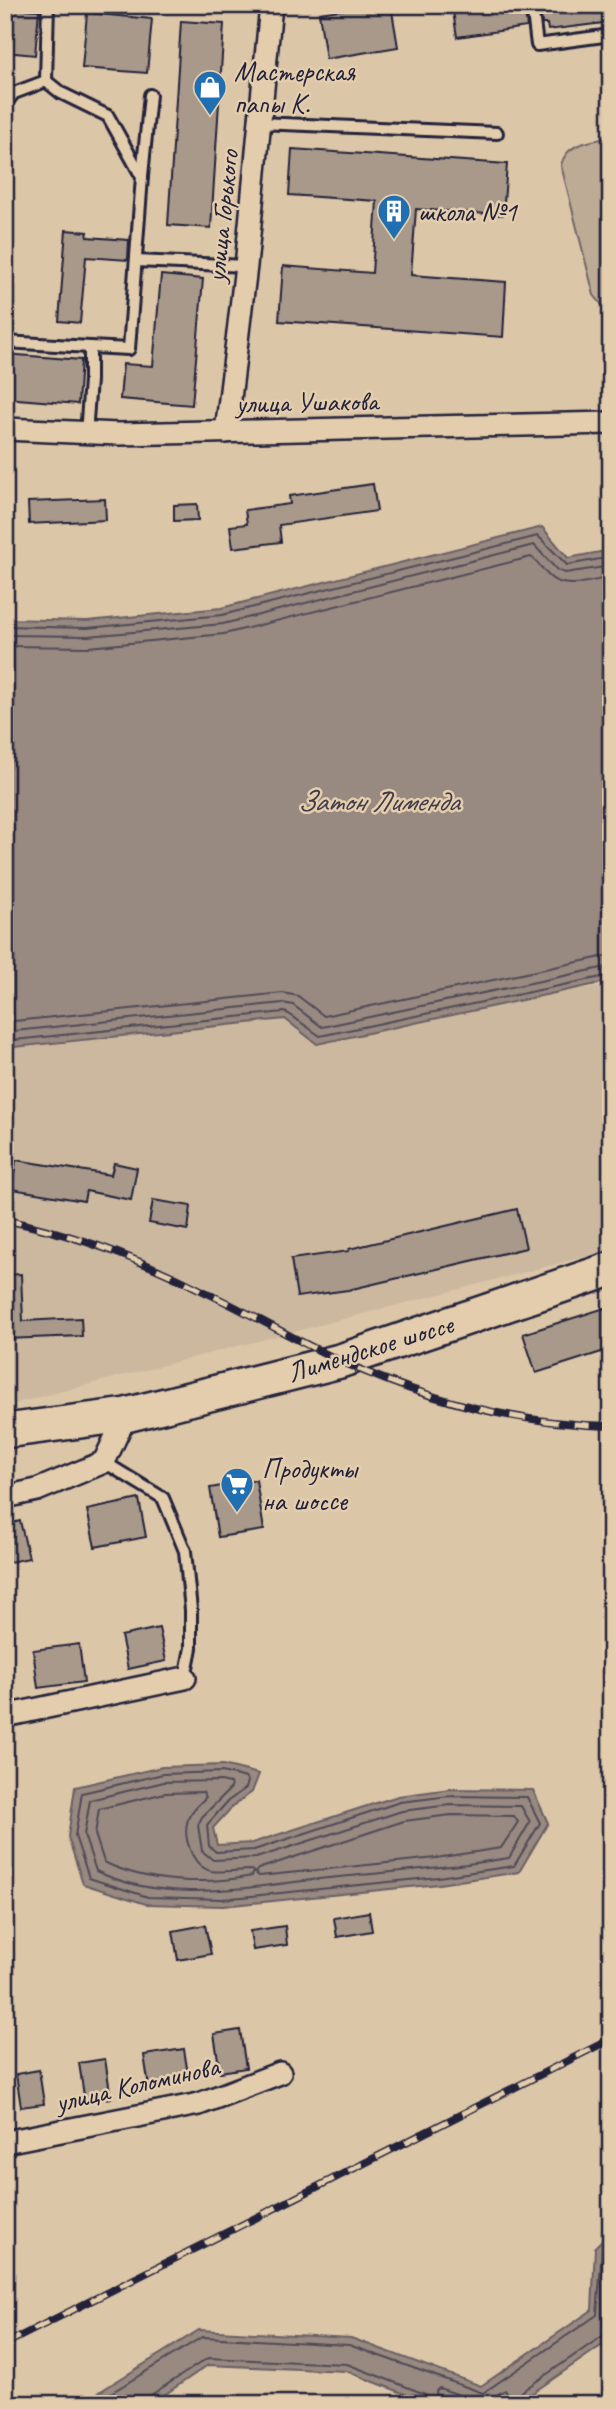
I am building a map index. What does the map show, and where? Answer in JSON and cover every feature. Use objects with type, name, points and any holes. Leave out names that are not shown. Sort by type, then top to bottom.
[{"type":"main road","name":"Лимендское шоссе","points":[[5,1431],[126,1415],[341,1361],[611,1269]]},
{"type":"street","name":"улица Горького","points":[[226,432],[246,266],[271,5]]},
{"type":"street","name":"улица Ушакова","points":[[5,429],[86,434],[611,423]]},
{"type":"street","points":[[5,1497],[37,1490],[104,1462],[126,1415]]},
{"type":"street","points":[[5,1716],[185,1678]]},
{"type":"street","name":"улица Коломинова","points":[[5,2142],[199,2104],[280,2073]]},
{"type":"lane","points":[[46,81],[48,5]]},
{"type":"lane","points":[[532,5],[537,45],[611,35]]},
{"type":"lane","points":[[5,104],[14,93],[46,81]]},
{"type":"lane","points":[[46,81],[61,93],[108,116],[142,177]]},
{"type":"lane","points":[[5,87],[23,89]]},
{"type":"lane","points":[[5,342],[129,349],[150,95]]},
{"type":"lane","points":[[259,123],[497,134]]},
{"type":"lane","points":[[136,261],[246,266]]},
{"type":"lane","points":[[86,434],[90,347]]},
{"type":"lane","points":[[104,1462],[163,1498],[185,1551],[191,1610],[191,1648],[185,1678]]},
{"type":"shaded area","points":[[611,137],[611,309],[602,305],[594,295],[561,165],[564,157],[574,147]]},
{"type":"shaded area","points":[[611,987],[611,1250],[5,1406],[5,1011]]},
{"type":"water","name":"Затон Лименда","points":[[542,527],[568,558],[611,550],[611,981],[317,1044],[285,1019],[5,1048],[5,619],[87,621],[221,608]]},
{"type":"water","points":[[223,1765],[259,1774],[252,1792],[233,1806],[213,1828],[217,1845],[252,1843],[398,1796],[450,1789],[533,1790],[548,1823],[519,1872],[439,1884],[223,1906],[146,1904],[83,1884],[68,1837],[75,1787],[162,1767]]},
{"type":"water","points":[[611,2231],[611,2339],[521,2401],[523,2404],[431,2404],[346,2371],[208,2365],[151,2404],[80,2404],[199,2330],[351,2338],[481,2386],[592,2310],[595,2247]]},
{"type":"building","points":[[391,5],[398,47],[326,59],[319,13]]},
{"type":"building","points":[[452,5],[524,5],[527,27],[457,37]]},
{"type":"building","points":[[540,5],[611,5],[611,22],[548,30],[547,24],[542,24]]},
{"type":"building","points":[[5,8],[39,10],[35,55],[5,52]]},
{"type":"building","points":[[87,13],[152,19],[147,73],[82,68]]},
{"type":"building","points":[[181,21],[224,24],[211,228],[168,225]]},
{"type":"building","name":"школа №1","points":[[292,149],[507,164],[503,215],[416,209],[411,275],[506,282],[503,337],[279,321],[283,266],[372,273],[377,201],[289,195]]},
{"type":"building","points":[[66,230],[88,232],[87,237],[129,240],[128,260],[86,257],[80,323],[59,321]]},
{"type":"building","points":[[161,275],[203,279],[192,405],[120,399],[123,364],[153,366]]},
{"type":"building","points":[[5,354],[81,360],[78,404],[5,398]]},
{"type":"building","points":[[373,484],[377,511],[279,525],[281,542],[233,548],[230,526],[247,524],[245,510],[290,504],[289,496]]},
{"type":"building","points":[[105,499],[106,520],[29,524],[28,502]]},
{"type":"building","points":[[197,504],[198,520],[174,521],[174,505]]},
{"type":"building","points":[[16,1160],[111,1175],[114,1163],[137,1168],[131,1200],[86,1191],[84,1201],[12,1189]]},
{"type":"building","points":[[153,1200],[191,1206],[188,1230],[149,1223]]},
{"type":"building","points":[[517,1209],[526,1248],[348,1290],[297,1297],[291,1259],[349,1251]]},
{"type":"building","points":[[21,1274],[23,1321],[81,1318],[82,1336],[5,1339],[5,1275]]},
{"type":"building","points":[[611,1306],[611,1349],[536,1373],[523,1334]]},
{"type":"building","points":[[256,1480],[264,1530],[218,1537],[210,1488]]},
{"type":"building","points":[[139,1499],[146,1537],[95,1547],[87,1510]]},
{"type":"building","points":[[20,1521],[29,1558],[5,1563],[5,1525]]},
{"type":"building","points":[[159,1628],[166,1661],[128,1669],[121,1636]]},
{"type":"building","points":[[79,1644],[84,1682],[38,1688],[33,1650]]},
{"type":"building","points":[[369,1912],[372,1931],[337,1937],[334,1918]]},
{"type":"building","points":[[205,1925],[211,1954],[178,1960],[173,1931]]},
{"type":"building","points":[[285,1926],[287,1945],[253,1950],[250,1931]]},
{"type":"building","points":[[240,2030],[246,2068],[220,2072],[214,2034]]},
{"type":"building","points":[[184,2049],[189,2081],[149,2087],[144,2055]]},
{"type":"building","points":[[105,2059],[111,2098],[85,2102],[79,2063]]},
{"type":"building","points":[[39,2070],[44,2104],[21,2107],[16,2074]]},
{"type":"railway","points":[[5,1220],[82,1240],[132,1259],[222,1300],[326,1354],[407,1388],[507,1415],[611,1426]]},
{"type":"railway","points":[[5,2344],[611,2039]]},
{"type":"place","name":"Мастерская папы К.","points":[[210,117]]},
{"type":"place","name":"школа №1","points":[[394,241]]},
{"type":"place","name":"Продукты на шоссе","points":[[237,1514]]}]
